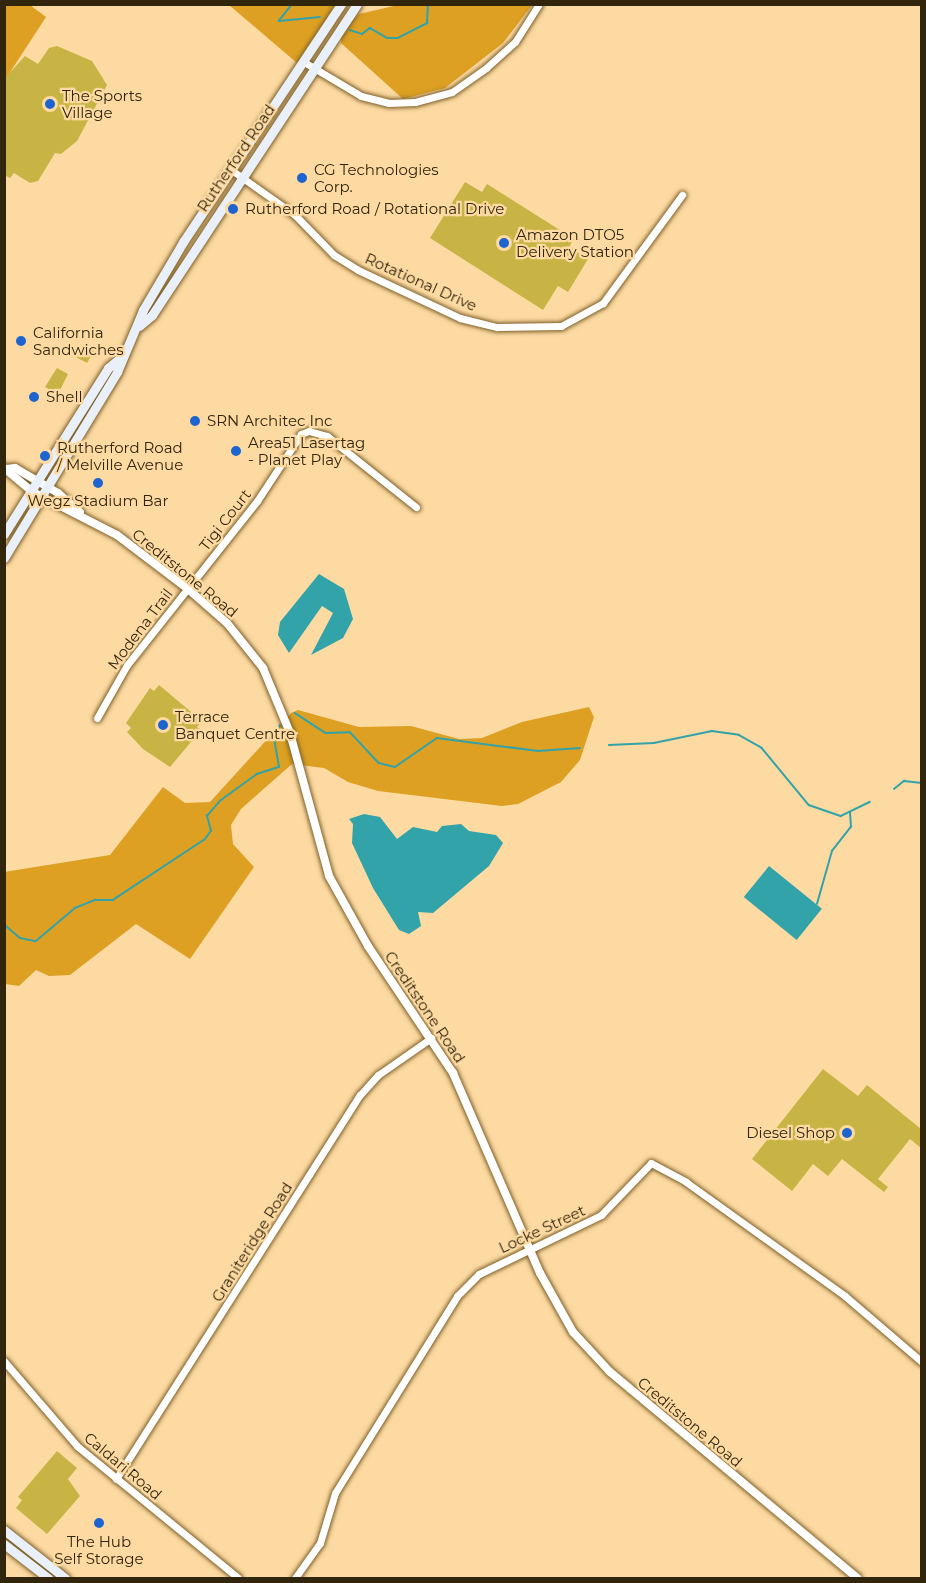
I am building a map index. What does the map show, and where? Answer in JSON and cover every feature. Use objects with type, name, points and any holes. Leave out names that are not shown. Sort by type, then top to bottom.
[{"type":"main road","name":"Rutherford Road","points":[[4,558],[43,498],[117,372],[121,357],[160,290],[183,242],[341,4]]},
{"type":"main road","name":"Rutherford Road","points":[[160,290],[243,178],[357,4]]},
{"type":"main road","name":"Rutherford Road","points":[[4,534],[40,482],[108,368],[121,357]]},
{"type":"main road","points":[[4,1530],[65,1578]]},
{"type":"main road","points":[[4,1544],[48,1578]]},
{"type":"street","points":[[303,62],[361,96],[389,103],[452,92],[515,42],[539,4]]},
{"type":"street","name":"Rotational Drive","points":[[230,169],[295,215],[334,255],[358,270],[460,318],[528,328],[561,326],[603,303],[682,195]]},
{"type":"street","name":"Tigi Court","points":[[188,589],[257,501],[296,440],[309,431],[327,436],[416,507]]},
{"type":"street","name":"Creditstone Road","points":[[5,469],[15,468],[49,487],[80,512],[188,589],[227,623],[270,679],[290,733],[329,876],[368,946],[431,1038],[462,1092],[530,1248],[569,1325],[610,1372],[856,1578]]},
{"type":"street","name":"Creditstone Road","points":[[5,469],[43,498],[64,510],[80,512]]},
{"type":"street","name":"Modena Trail","points":[[97,718],[127,664],[188,589]]},
{"type":"street","name":"Graniteridge Road","points":[[116,1479],[360,1095],[378,1075],[431,1038]]},
{"type":"street","name":"Locke Street","points":[[295,1578],[320,1543],[334,1493],[457,1296],[479,1274],[601,1215],[647,1165],[655,1162],[845,1296],[921,1362]]},
{"type":"street","name":"Caldari Road","points":[[4,1361],[77,1446],[237,1578]]},
{"type":"shaded area","points":[[5,5],[30,5],[46,17],[5,80]]},
{"type":"shaded area","points":[[229,5],[336,5],[297,63]]},
{"type":"shaded area","points":[[398,5],[532,5],[503,43],[445,88],[403,99],[341,43],[342,32],[359,14]]},
{"type":"shaded area","points":[[589,707],[594,717],[580,760],[561,782],[518,804],[502,806],[378,791],[348,782],[324,768],[292,764],[241,809],[231,825],[233,844],[254,867],[190,959],[136,924],[70,975],[49,976],[36,970],[19,986],[5,984],[4,872],[110,855],[163,787],[185,803],[210,802],[291,713],[298,710],[359,727],[411,726],[459,739],[482,738],[522,722]]},
{"type":"water","points":[[319,574],[344,589],[353,619],[343,638],[311,655],[333,613],[322,606],[289,653],[278,635],[280,622]]},
{"type":"water","points":[[364,814],[380,817],[397,839],[413,827],[437,832],[442,826],[461,824],[469,831],[496,835],[503,843],[489,866],[433,913],[418,912],[421,926],[409,934],[399,930],[373,888],[352,843],[353,824],[349,819]]},
{"type":"water","points":[[769,866],[822,909],[797,940],[744,897]]},
{"type":"building","name":"The Sports Village","points":[[57,46],[92,61],[107,85],[77,141],[61,154],[55,153],[38,181],[30,183],[14,173],[10,178],[4,175],[4,79],[25,56],[38,64],[49,48]]},
{"type":"building","name":"Amazon DTO5 Delivery Station","points":[[465,182],[482,192],[487,184],[574,239],[569,247],[588,259],[568,292],[558,286],[543,310],[430,238]]},
{"type":"building","points":[[84,345],[94,351],[87,363],[72,355]]},
{"type":"building","points":[[57,368],[68,374],[58,394],[45,387]]},
{"type":"building","name":"Terrace Banquet Centre","points":[[159,685],[202,721],[197,727],[201,730],[170,767],[143,749],[127,732],[131,728],[126,723],[150,688],[154,691]]},
{"type":"building","name":"Diesel Shop","points":[[823,1069],[858,1096],[867,1085],[921,1129],[921,1148],[910,1139],[878,1179],[888,1187],[884,1192],[842,1159],[828,1176],[813,1164],[792,1191],[752,1159]]},
{"type":"building","points":[[57,1451],[77,1468],[68,1479],[80,1496],[47,1534],[16,1508],[22,1500],[18,1497]]},
{"type":"waterway","points":[[293,4],[279,21],[320,17]]},
{"type":"waterway","points":[[350,30],[362,34],[370,28],[387,38],[398,38],[427,23],[428,4]]},
{"type":"waterway","points":[[295,713],[326,733],[350,732],[379,763],[395,767],[437,738],[538,751],[580,748]]},
{"type":"waterway","points":[[4,924],[20,938],[36,941],[75,908],[95,900],[113,900],[205,839],[211,831],[207,816],[221,800],[257,774],[279,767],[274,738],[280,725]]},
{"type":"waterway","points":[[609,745],[654,743],[712,731],[739,735],[762,748],[809,805],[841,816],[870,802]]},
{"type":"waterway","points":[[894,789],[904,781],[922,783]]},
{"type":"waterway","points":[[817,904],[832,851],[851,827],[850,813]]},
{"type":"place","name":"The Sports Village","points":[[50,104]]},
{"type":"place","name":"CG Technologies Corp.","points":[[302,178]]},
{"type":"place","name":"Rutherford Road / Rotational Drive","points":[[233,209]]},
{"type":"place","name":"Amazon DTO5 Delivery Station","points":[[504,243]]},
{"type":"place","name":"California Sandwiches","points":[[21,341]]},
{"type":"place","name":"Shell","points":[[34,397]]},
{"type":"place","name":"SRN Architec Inc","points":[[195,421]]},
{"type":"place","name":"Area51 Lasertag - Planet Play","points":[[236,451]]},
{"type":"place","name":"Rutherford Road / Melville Avenue","points":[[45,456]]},
{"type":"place","name":"Wegz Stadium Bar","points":[[98,483]]},
{"type":"place","name":"Terrace Banquet Centre","points":[[163,725]]},
{"type":"place","name":"Diesel Shop","points":[[847,1133]]},
{"type":"place","name":"The Hub Self Storage","points":[[99,1523]]}]
